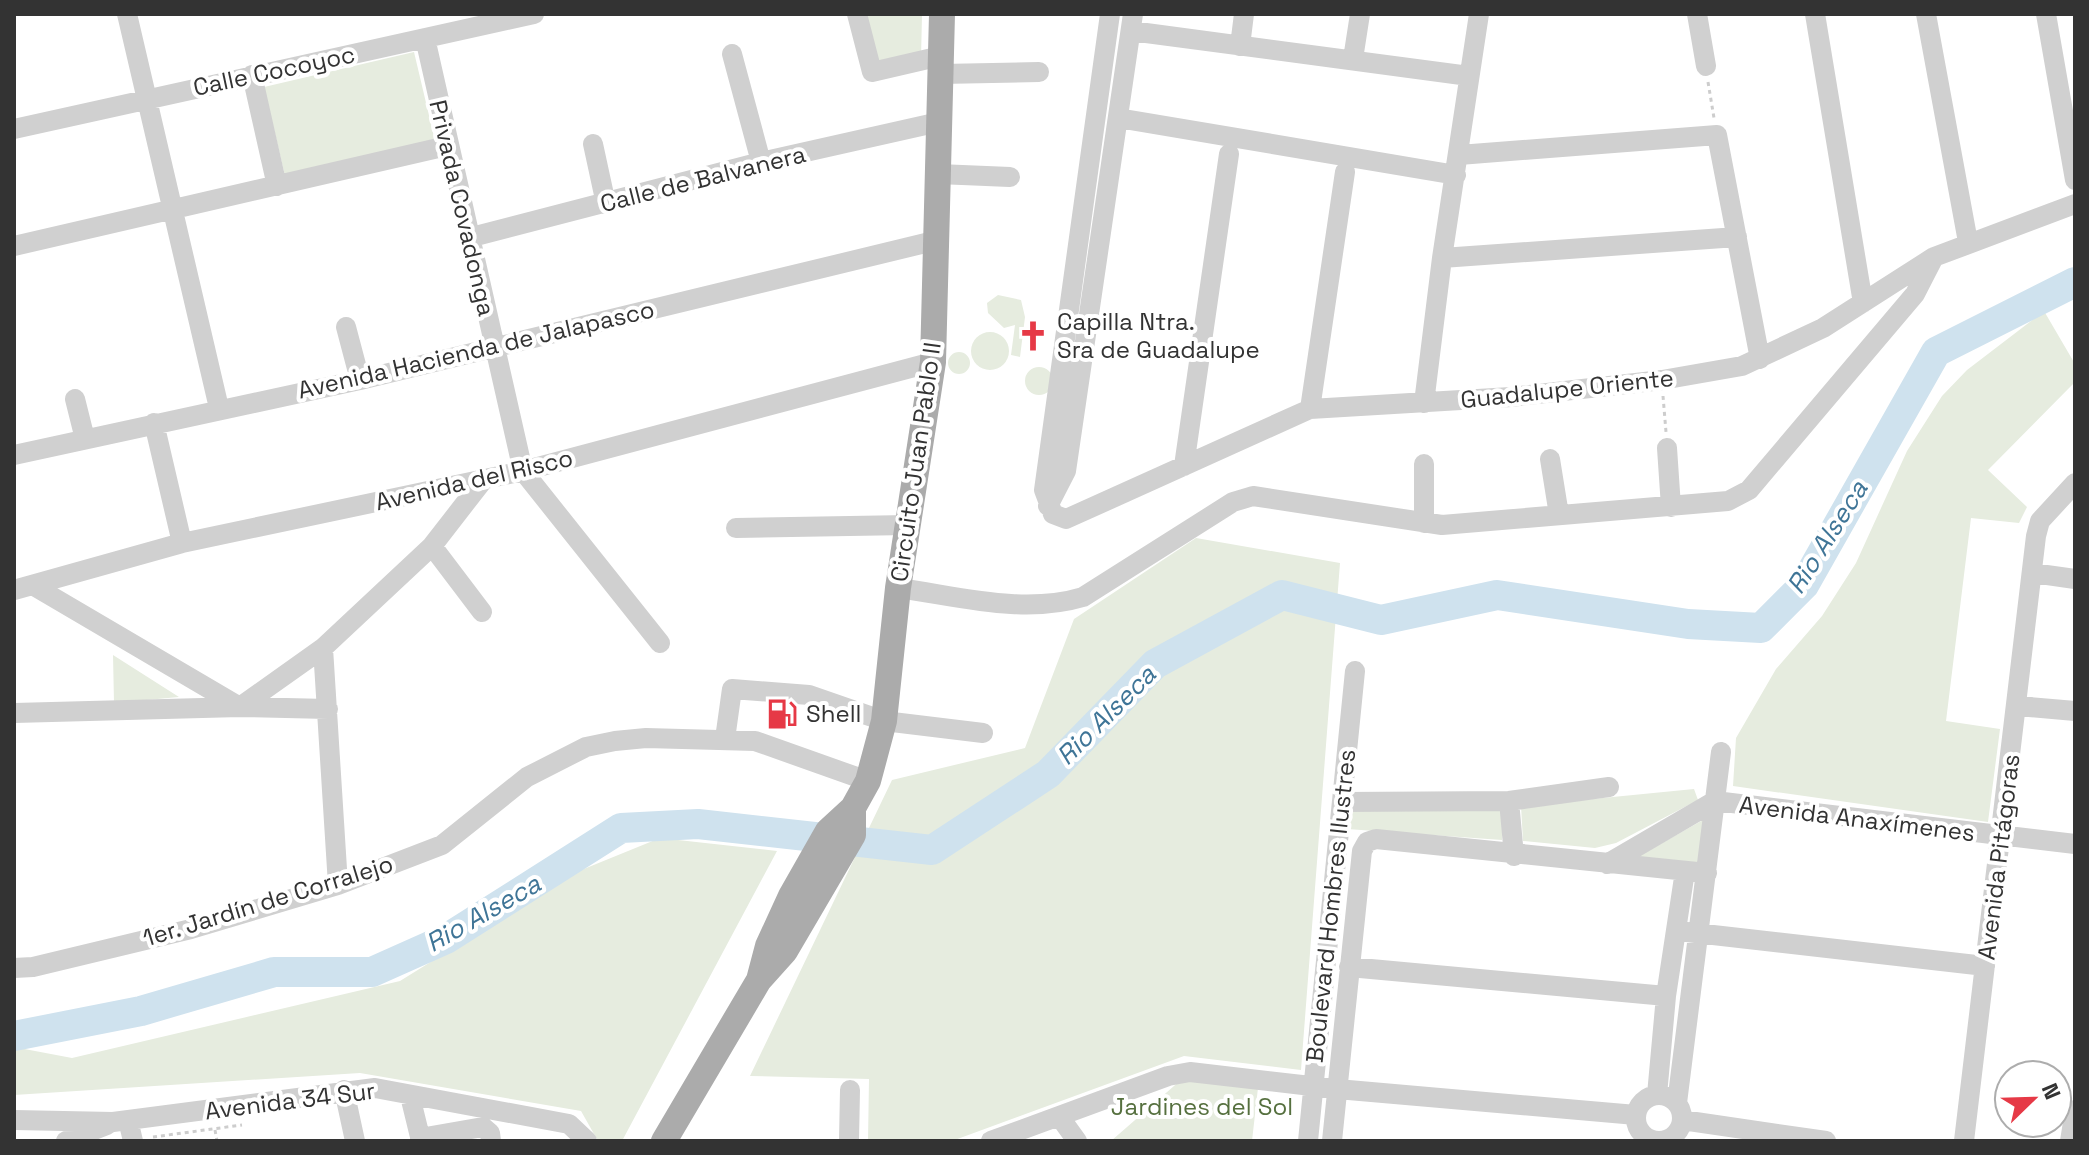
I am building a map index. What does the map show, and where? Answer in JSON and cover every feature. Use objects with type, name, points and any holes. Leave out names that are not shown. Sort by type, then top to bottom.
[{"type":"main road","name":"Circuito Juan Pablo II","points":[[664,1141],[759,980],[768,946],[803,899],[868,781],[884,721],[898,588],[933,362],[942,14]]},
{"type":"street","points":[[127,14],[219,408]]},
{"type":"street","name":"Calle Cocoyoc","points":[[14,129],[530,14]]},
{"type":"street","points":[[857,14],[872,72],[941,65],[1039,72]]},
{"type":"street","points":[[1048,506],[1044,490],[1110,14]]},
{"type":"street","points":[[1240,46],[1244,14]]},
{"type":"street","points":[[1353,59],[1360,14]]},
{"type":"street","points":[[1424,403],[1442,258],[1479,14]]},
{"type":"street","points":[[1697,14],[1706,66]]},
{"type":"street","points":[[1815,14],[1863,303]]},
{"type":"street","points":[[1926,14],[1968,242]]},
{"type":"street","points":[[2046,14],[2075,180]]},
{"type":"street","points":[[1048,506],[1066,471],[1132,22],[1240,46],[1469,76]]},
{"type":"street","name":"Privada Covadonga","points":[[425,38],[523,471]]},
{"type":"street","points":[[732,54],[761,162]]},
{"type":"street","points":[[252,75],[277,186]]},
{"type":"street","points":[[1118,118],[1457,165],[1717,135],[1760,359]]},
{"type":"street","name":"Calle de Balvanera","points":[[468,238],[761,162],[939,122]]},
{"type":"street","points":[[593,144],[606,204]]},
{"type":"street","points":[[14,246],[447,146]]},
{"type":"street","points":[[1184,466],[1229,154]]},
{"type":"street","points":[[1310,409],[1345,172]]},
{"type":"street","points":[[938,174],[1010,177]]},
{"type":"street","name":"Guadalupe Oriente","points":[[1048,506],[1059,518],[1073,519],[1310,409],[1424,403],[1662,380],[1722,371],[1760,359],[1823,328],[1934,257],[2075,204]]},
{"type":"street","points":[[1079,236],[1100,238]]},
{"type":"street","points":[[1442,258],[1737,237]]},
{"type":"street","name":"Avenida Hacienda de Jalapasco","points":[[14,455],[219,408],[360,380],[938,240]]},
{"type":"street","points":[[898,588],[1024,606],[1067,602],[1083,597],[1243,498],[1424,523],[1728,501],[1749,490],[1915,294],[1934,257]]},
{"type":"street","points":[[346,327],[360,380]]},
{"type":"street","name":"Avenida del Risco","points":[[24,588],[182,543],[523,471],[933,362]]},
{"type":"street","points":[[75,399],[85,439]]},
{"type":"street","points":[[154,423],[182,543]]},
{"type":"street","points":[[1667,448],[1671,507]]},
{"type":"street","points":[[1550,459],[1559,515]]},
{"type":"street","points":[[1424,464],[1424,523]]},
{"type":"street","points":[[523,471],[660,643]]},
{"type":"street","points":[[240,707],[323,648],[432,546],[484,479]]},
{"type":"street","name":"Avenida Pitágoras","points":[[1964,1141],[2040,521],[2075,483]]},
{"type":"street","points":[[736,528],[908,525]]},
{"type":"street","points":[[432,546],[482,612]]},
{"type":"street","points":[[2032,573],[2075,579]]},
{"type":"street","points":[[24,588],[240,707]]},
{"type":"street","points":[[323,648],[338,885]]},
{"type":"street","name":"Boulevard Hombres Ilustres","points":[[1308,1141],[1355,671]]},
{"type":"street","points":[[725,739],[732,689],[809,695],[884,721],[983,733]]},
{"type":"street","points":[[2018,706],[2075,711]]},
{"type":"street","points":[[14,713],[240,707],[328,709]]},
{"type":"street","name":"1er. Jardín de Corralejo","points":[[14,968],[33,967],[191,929],[338,885],[450,841],[527,777],[586,747],[646,738],[725,739],[777,746],[868,781]]},
{"type":"street","points":[[1657,1095],[1645,1099],[1636,1115],[1637,1124],[1648,1139],[1664,1140],[1678,1124],[1721,752]]},
{"type":"street","points":[[1342,802],[1509,801],[1609,787]]},
{"type":"street","points":[[1509,801],[1514,856],[1707,873]]},
{"type":"street","name":"Avenida Anaxímenes","points":[[1607,864],[1715,801],[2075,844]]},
{"type":"street","name":"Boulevard Hombres Ilustres","points":[[1332,1141],[1362,851],[1367,842],[1376,839],[1514,856]]},
{"type":"street","points":[[1685,871],[1666,996],[1657,1095],[1678,1124],[1826,1141]]},
{"type":"street","points":[[1678,931],[1985,966]]},
{"type":"street","points":[[1349,967],[1666,996]]},
{"type":"street","points":[[991,1141],[1178,1072],[1636,1115]]},
{"type":"street","name":"Avenida 34 Sur","points":[[66,1141],[121,1121],[375,1088],[569,1124],[586,1140]]},
{"type":"street","points":[[344,1090],[355,1141]]},
{"type":"street","points":[[849,1141],[850,1090]]},
{"type":"street","points":[[410,1096],[420,1140],[489,1135]]},
{"type":"street","points":[[2070,1141],[2075,1110]]},
{"type":"street","points":[[1059,1116],[1077,1141]]},
{"type":"street","points":[[14,1120],[121,1121],[143,1140]]},
{"type":"path","points":[[1706,66],[1717,135]]},
{"type":"path","points":[[1662,380],[1667,448]]},
{"type":"path","points":[[143,1140],[251,1124]]},
{"type":"path","points":[[215,1130],[217,1141]]},
{"type":"green space","points":[[860,14],[922,14],[921,59],[873,69]]},
{"type":"green space","points":[[414,52],[436,145],[286,180],[264,87]]},
{"type":"green space","points":[[998,295],[1021,300],[1025,317],[1020,357],[1011,355],[1015,325],[1004,328],[988,313],[987,303]]},
{"type":"green space","points":[[2044,311],[2075,364],[2075,382],[1988,470],[2027,507],[2019,523],[1971,518],[1946,721],[2000,729],[1988,822],[1733,786],[1736,738],[1776,669],[1822,616],[1856,563],[1907,451],[1942,396],[1967,370]]},
{"type":"green space","points":[[990,332],[1004,337],[1009,351],[1004,365],[990,370],[976,365],[971,351],[976,337]]},
{"type":"green space","points":[[959,352],[967,355],[970,363],[967,371],[959,374],[951,371],[948,363],[951,355]]},
{"type":"green space","points":[[1039,367],[1049,371],[1053,381],[1049,391],[1039,395],[1029,391],[1025,381],[1029,371]]},
{"type":"green space","points":[[1196,538],[1340,563],[1301,1070],[1184,1056],[952,1141],[868,1141],[869,1079],[750,1076],[892,780],[1025,748],[1074,619]]},
{"type":"green space","points":[[113,655],[179,697],[114,703]]},
{"type":"green space","points":[[1694,789],[1698,800],[1616,843],[1595,848],[1523,841],[1521,806]]},
{"type":"green space","points":[[1503,810],[1502,840],[1347,829],[1349,811]]},
{"type":"green space","points":[[1703,820],[1699,864],[1632,860]]},
{"type":"green space","points":[[660,838],[777,851],[622,1141],[598,1141],[581,1111],[360,1073],[14,1095],[14,1047],[72,1058],[400,981],[574,873]]},
{"type":"green space","name":"Jardines del Sol","points":[[1190,1072],[1259,1079],[1252,1141],[1111,1141]]},
{"type":"waterway","name":"Rio Alseca","points":[[14,1036],[141,1011],[274,972],[372,972],[446,939],[621,828],[698,824],[932,850],[1048,774],[1155,664],[1282,595],[1381,620],[1497,595],[1688,624],[1761,628],[1804,585],[1936,352],[2075,282]]},
{"type":"place","name":"Capilla Ntra. Sra de Guadalupe","points":[[1033,336]]},
{"type":"place","name":"Shell","points":[[782,714]]}]
